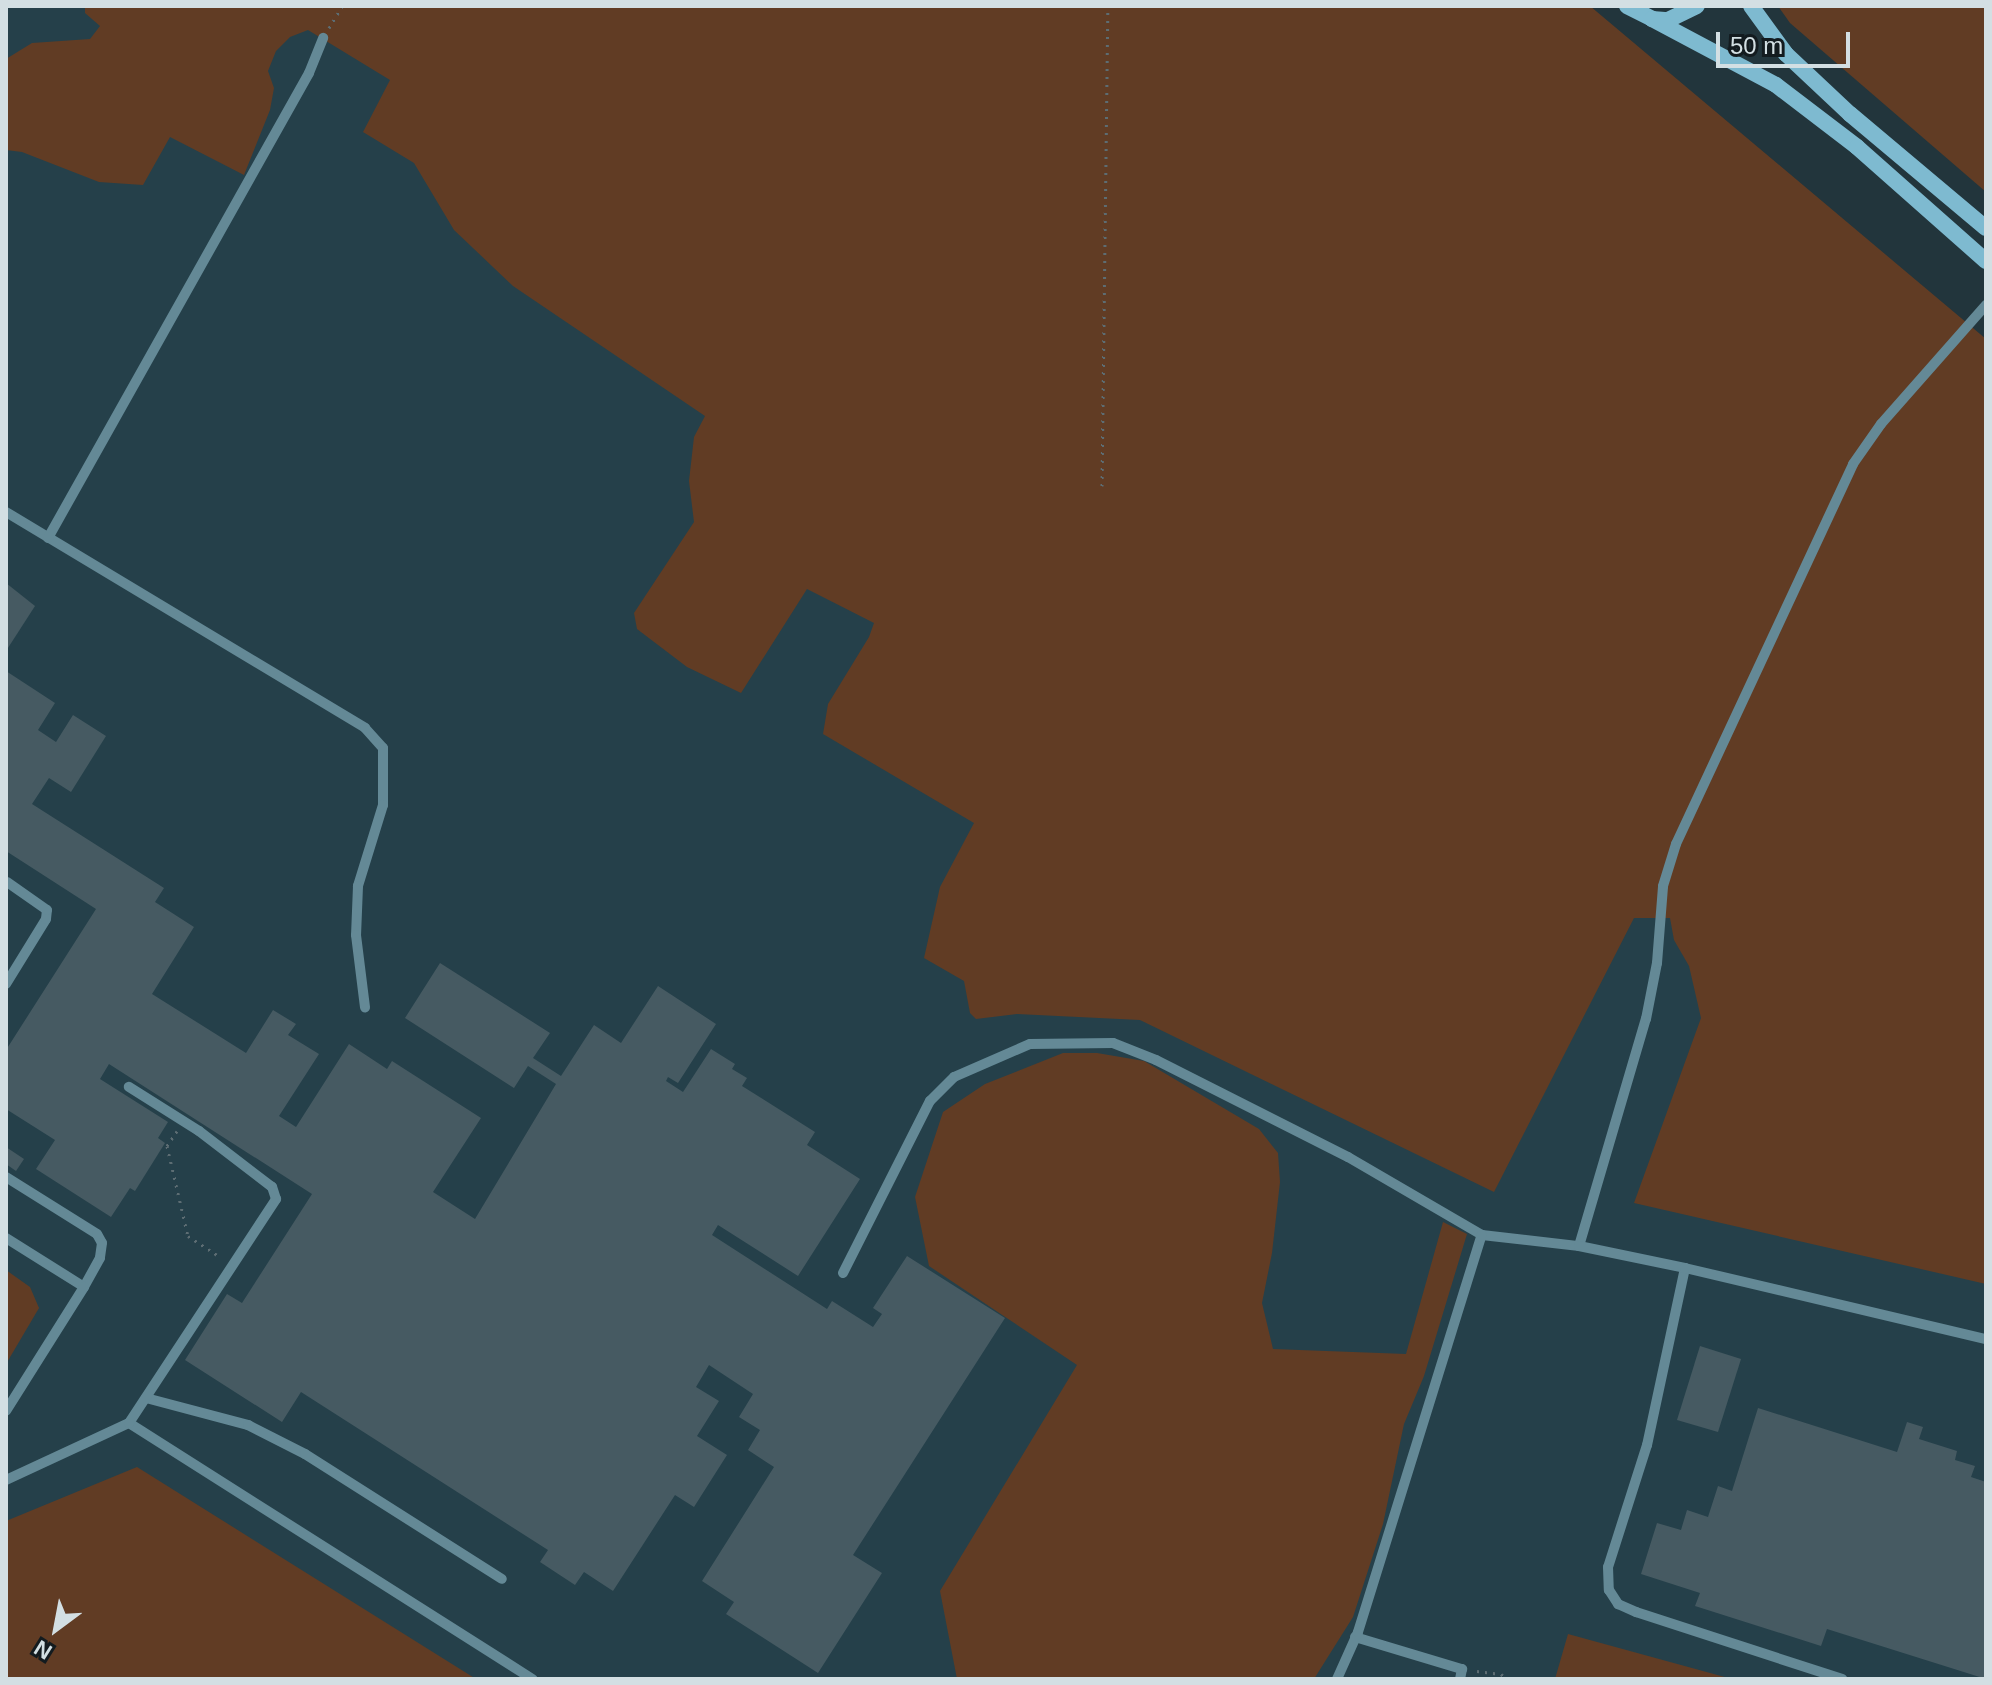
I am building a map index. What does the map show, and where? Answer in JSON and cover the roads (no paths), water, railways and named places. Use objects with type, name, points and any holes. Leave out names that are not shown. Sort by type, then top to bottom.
[{"type":"main road","points":[[1627,6],[1776,85],[1857,147],[1986,261]]},
{"type":"main road","points":[[1652,19],[1676,18],[1697,6]]},
{"type":"main road","points":[[1751,6],[1786,54],[1986,228]]},
{"type":"lane","points":[[48,538],[309,73],[323,38]]},
{"type":"lane","points":[[1579,1246],[1646,1019],[1657,963],[1663,886],[1676,844],[1853,464],[1881,424],[1986,305]]},
{"type":"lane","points":[[6,512],[365,728],[383,748],[383,805],[358,886],[356,935],[365,1007]]},
{"type":"lane","points":[[6,984],[46,919],[47,910],[7,882]]},
{"type":"lane","points":[[843,1273],[930,1101],[954,1077],[1030,1044],[1068,1041],[1113,1043],[1156,1060],[1348,1157],[1482,1235],[1579,1246],[1986,1339]]},
{"type":"lane","points":[[6,1480],[129,1423],[235,1266],[276,1199],[272,1187],[184,1122],[129,1087]]},
{"type":"lane","points":[[6,1177],[97,1234],[102,1243],[100,1258],[84,1287],[6,1411]]},
{"type":"lane","points":[[1337,1679],[1355,1637],[1482,1235]]},
{"type":"lane","points":[[6,1238],[84,1287]]},
{"type":"lane","points":[[1685,1268],[1647,1445],[1608,1567],[1609,1590],[1618,1604],[1636,1612],[1842,1679]]},
{"type":"lane","points":[[146,1398],[248,1425],[305,1454],[502,1579]]},
{"type":"lane","points":[[129,1423],[533,1679]]},
{"type":"lane","points":[[1355,1637],[1461,1674]]}]
